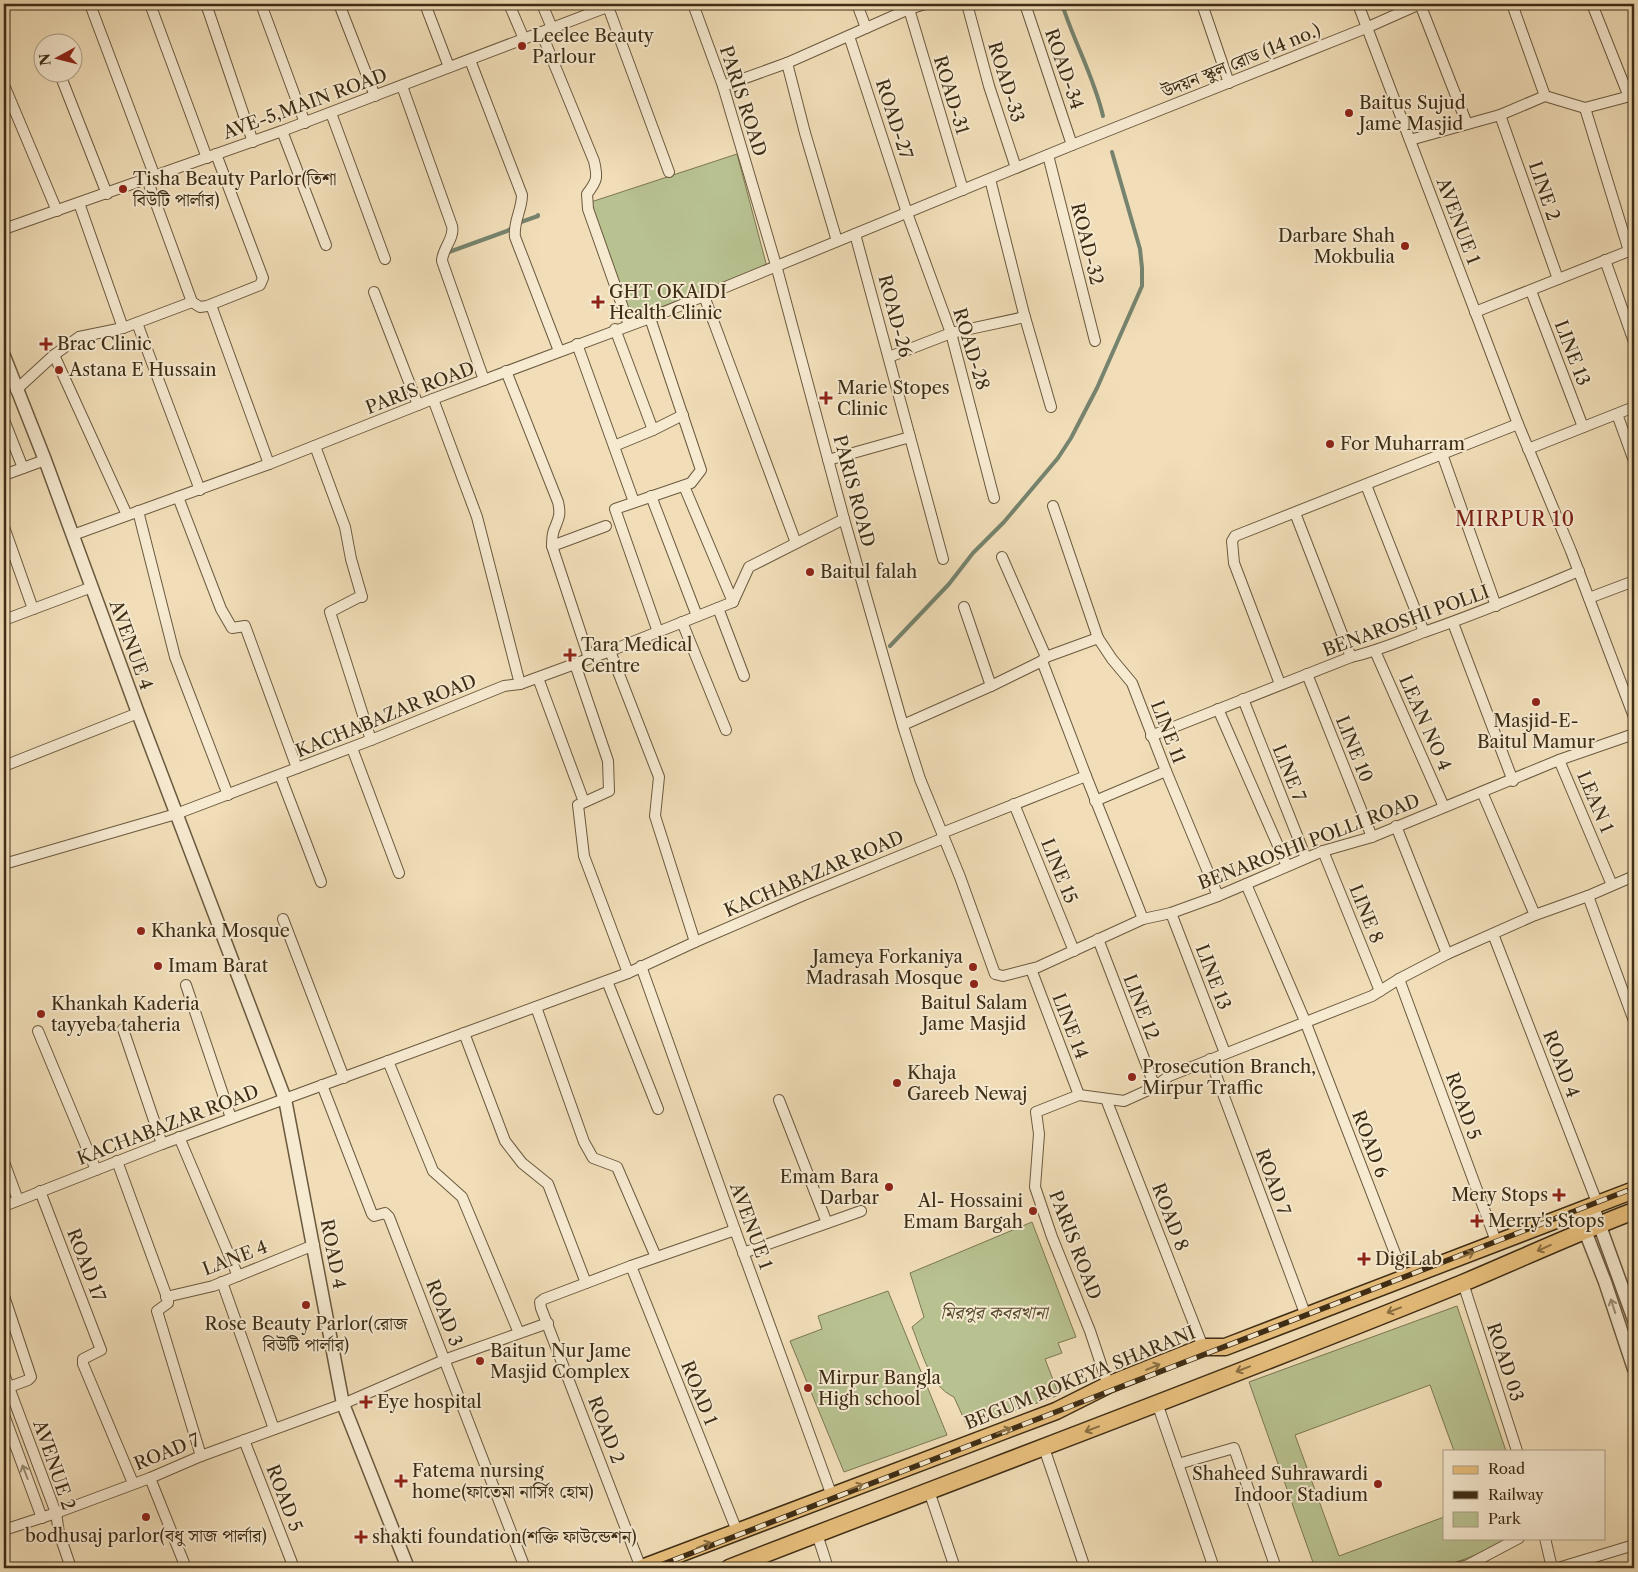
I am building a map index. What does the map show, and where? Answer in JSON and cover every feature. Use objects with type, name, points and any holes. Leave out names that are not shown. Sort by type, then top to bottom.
[{"type":"main road","points":[[1596,1206],[1634,1190]]},
{"type":"main road","name":"BEGUM ROKEYA SHARANI","points":[[642,1568],[1056,1411],[1108,1385],[1203,1347],[1225,1347],[1596,1206]]},
{"type":"main road","points":[[729,1568],[1044,1448],[1587,1236],[1600,1224],[1634,1211]]},
{"type":"street","points":[[91,7],[192,302],[200,306],[210,305],[260,285],[263,278],[150,4]]},
{"type":"street","points":[[206,4],[253,142]]},
{"type":"street","points":[[261,4],[305,122]]},
{"type":"street","points":[[339,4],[375,96]]},
{"type":"street","points":[[425,4],[449,68]]},
{"type":"street","points":[[509,4],[524,38]]},
{"type":"street","points":[[542,4],[552,28]]},
{"type":"street","name":"PARIS ROAD","points":[[693,4],[723,86],[776,266],[844,519],[903,725],[920,779],[960,877],[994,974]]},
{"type":"street","points":[[857,4],[866,28]]},
{"type":"street","points":[[723,86],[787,63],[909,9],[925,4]]},
{"type":"street","name":"ROAD-33","points":[[967,4],[988,86],[1016,168]]},
{"type":"street","name":"ROAD-34","points":[[1025,4],[1072,145]]},
{"type":"street","points":[[1202,4],[1229,83]]},
{"type":"street","name":"AVENUE 1","points":[[1358,4],[1518,424],[1579,571],[1634,717]]},
{"type":"street","points":[[1420,4],[1467,124]]},
{"type":"street","name":"উদয়ন স্কুল রোড (14 no.)","points":[[1072,145],[1366,28],[1420,4]]},
{"type":"street","points":[[1512,4],[1545,96]]},
{"type":"street","points":[[1410,140],[1500,114],[1545,96],[1585,108],[1632,96],[1592,4]]},
{"type":"street","points":[[610,5],[669,172]]},
{"type":"street","name":"AVE-5,MAIN ROAD","points":[[4,229],[253,142],[610,5]]},
{"type":"street","name":"ROAD-31","points":[[909,9],[963,190]]},
{"type":"street","points":[[542,32],[594,161],[597,174],[595,183],[587,194],[588,209],[629,325]]},
{"type":"street","name":"ROAD-27","points":[[849,36],[907,212]]},
{"type":"street","points":[[470,60],[522,195],[522,202],[514,227],[515,237],[559,351]]},
{"type":"street","points":[[787,63],[805,133],[837,241]]},
{"type":"street","points":[[63,82],[107,194]]},
{"type":"street","points":[[4,85],[57,211]]},
{"type":"street","points":[[402,86],[452,226],[453,230],[442,261],[484,380]]},
{"type":"street","points":[[1475,312],[1632,250],[1585,108]]},
{"type":"street","points":[[331,113],[385,259]]},
{"type":"street","name":"LINE 2","points":[[1500,114],[1558,279]]},
{"type":"street","points":[[282,131],[326,245]]},
{"type":"street","name":"PARIS ROAD","points":[[73,535],[200,490],[506,371],[650,318],[1072,145]]},
{"type":"street","name":"ROAD-32","points":[[1048,155],[1094,341]]},
{"type":"street","points":[[990,179],[1025,317],[1051,407]]},
{"type":"street","points":[[79,203],[123,328]]},
{"type":"street","name":"ROAD-28","points":[[907,212],[951,333],[994,498]]},
{"type":"street","name":"ROAD-26","points":[[855,234],[943,559]]},
{"type":"street","points":[[1605,260],[1634,342]]},
{"type":"street","name":"LINE 13","points":[[1530,291],[1583,427]]},
{"type":"street","points":[[374,292],[418,405]]},
{"type":"street","points":[[704,296],[796,543]]},
{"type":"street","points":[[16,390],[54,355],[79,337],[123,328],[192,302]]},
{"type":"street","points":[[210,305],[269,464]]},
{"type":"street","points":[[889,358],[951,333],[1025,317]]},
{"type":"street","points":[[650,318],[701,470],[691,484],[615,509],[658,632]]},
{"type":"street","points":[[137,323],[200,490]]},
{"type":"street","points":[[616,329],[653,430]]},
{"type":"street","points":[[577,344],[634,502]]},
{"type":"street","points":[[54,355],[127,515]]},
{"type":"street","name":"AVENUE 4","points":[[4,356],[45,460],[176,814],[286,1099]]},
{"type":"street","points":[[506,371],[558,502],[559,519],[553,532],[552,546],[589,658]]},
{"type":"street","points":[[433,400],[478,517],[520,684]]},
{"type":"street","points":[[1528,449],[1634,407]]},
{"type":"street","points":[[1618,414],[1634,461]]},
{"type":"street","points":[[614,446],[683,415]]},
{"type":"street","points":[[4,420],[23,468]]},
{"type":"street","points":[[1280,684],[1234,562],[1232,541],[1234,536],[1518,424]]},
{"type":"street","points":[[828,460],[910,437]]},
{"type":"street","points":[[315,446],[345,527],[351,559],[362,597],[330,612],[371,740]]},
{"type":"street","points":[[1442,454],[1496,606]]},
{"type":"street","points":[[4,475],[45,460]]},
{"type":"street","points":[[1366,485],[1424,632]]},
{"type":"street","points":[[684,486],[733,602]]},
{"type":"street","points":[[651,496],[697,616]]},
{"type":"street","points":[[178,497],[221,609],[232,628],[246,626],[297,768]]},
{"type":"street","points":[[903,725],[991,686],[1044,659],[1098,638],[1053,506]]},
{"type":"street","points":[[138,511],[175,657],[228,795]]},
{"type":"street","points":[[1294,513],[1351,657]]},
{"type":"street","points":[[733,602],[749,567],[844,519]]},
{"type":"street","points":[[552,546],[606,526]]},
{"type":"street","points":[[4,527],[32,609]]},
{"type":"street","points":[[1002,557],[1044,659],[1095,801],[1143,920]]},
{"type":"street","name":"BENAROSHI POLLI","points":[[1151,736],[1351,657],[1375,651],[1453,623],[1579,571]]},
{"type":"street","points":[[1589,598],[1634,581]]},
{"type":"street","points":[[4,620],[92,587]]},
{"type":"street","name":"KACHABAZAR ROAD","points":[[4,864],[176,814],[352,748],[504,686],[520,684],[538,678],[733,602]]},
{"type":"street","points":[[964,607],[991,686]]},
{"type":"street","points":[[718,608],[744,676]]},
{"type":"street","points":[[682,622],[726,730]]},
{"type":"street","points":[[1453,623],[1513,780]]},
{"type":"street","name":"LINE 11","points":[[1098,638],[1132,683],[1151,736],[1218,896]]},
{"type":"street","points":[[610,651],[658,777],[655,816],[696,942]]},
{"type":"street","name":"LEAN NO 4","points":[[1375,651],[1444,807]]},
{"type":"street","points":[[575,664],[608,761],[609,774],[608,791],[578,805],[584,856],[628,973]]},
{"type":"street","name":"LINE 10","points":[[1307,674],[1372,837]]},
{"type":"street","points":[[538,678],[584,802]]},
{"type":"street","name":"LINE 7","points":[[1243,699],[1306,858]]},
{"type":"street","points":[[1218,709],[1287,866]]},
{"type":"street","points":[[4,766],[138,713]]},
{"type":"street","name":"BENAROSHI POLLI ROAD","points":[[994,974],[1002,976],[1031,968],[1143,920],[1171,913],[1218,896],[1322,851],[1372,837],[1559,760],[1634,734]]},
{"type":"street","points":[[352,748],[400,873]]},
{"type":"street","name":"LEAN 1","points":[[1559,760],[1612,884]]},
{"type":"street","points":[[1095,801],[1166,771]]},
{"type":"street","name":"KACHABAZAR ROAD","points":[[280,775],[321,882]]},
{"type":"street","name":"KACHABAZAR ROAD","points":[[4,1206],[179,1137],[628,973],[640,966],[1014,804],[1086,776]]},
{"type":"street","points":[[1482,792],[1535,915]]},
{"type":"street","name":"LINE 15","points":[[1014,804],[1074,950]]},
{"type":"street","points":[[1396,826],[1447,954]]},
{"type":"street","name":"LINE 8","points":[[1322,851],[1380,990]]},
{"type":"street","points":[[1079,1095],[1124,1101],[1154,1087],[1169,1076],[1372,996],[1399,979],[1447,954],[1535,915],[1588,896],[1634,876]]},
{"type":"street","points":[[1246,884],[1305,1021]]},
{"type":"street","points":[[1588,896],[1634,1021]]},
{"type":"street","name":"LINE 13","points":[[1171,913],[1225,1053]]},
{"type":"street","points":[[282,919],[344,1078]]},
{"type":"street","name":"ROAD 4","points":[[1493,934],[1596,1206]]},
{"type":"street","name":"LINE 12","points":[[1098,939],[1154,1087]]},
{"type":"street","name":"AVENUE 1","points":[[640,966],[734,1230],[832,1496]]},
{"type":"street","name":"LINE 14","points":[[1031,968],[1079,1095]]},
{"type":"street","name":"ROAD 5","points":[[1399,979],[1496,1244]]},
{"type":"street","points":[[607,981],[658,1109]]},
{"type":"street","points":[[186,985],[230,1118]]},
{"type":"street","points":[[536,1007],[584,1142],[593,1158],[617,1167],[656,1257]]},
{"type":"street","name":"ROAD 6","points":[[1305,1021],[1405,1278]]},
{"type":"street","points":[[123,1029],[162,1144]]},
{"type":"street","points":[[38,1031],[96,1170]]},
{"type":"street","points":[[464,1033],[505,1141],[522,1163],[548,1184],[586,1283],[734,1230]]},
{"type":"street","name":"ROAD 7","points":[[1210,1059],[1306,1316]]},
{"type":"street","points":[[388,1061],[433,1171],[462,1196],[519,1333]]},
{"type":"street","name":"ROAD 3","points":[[322,1085],[372,1214],[378,1216],[385,1213],[389,1217],[525,1568]]},
{"type":"street","name":"PARIS ROAD","points":[[1079,1095],[1036,1112],[1039,1134],[1035,1186],[1052,1236],[1090,1331],[1108,1385]]},
{"type":"street","name":"ROAD 4","points":[[286,1099],[343,1404],[408,1568]]},
{"type":"street","name":"ROAD 8","points":[[1106,1099],[1203,1347]]},
{"type":"street","points":[[779,1100],[827,1223]]},
{"type":"street","points":[[179,1137],[238,1276]]},
{"type":"street","points":[[117,1161],[168,1303],[157,1311],[201,1456]]},
{"type":"street","points":[[4,1162],[18,1200]]},
{"type":"street","name":"ROAD 17","points":[[40,1191],[101,1350],[83,1359],[83,1364],[133,1483]]},
{"type":"street","points":[[1596,1206],[1600,1224],[1634,1320]]},
{"type":"street","points":[[743,1253],[861,1211]]},
{"type":"street","points":[[1578,1213],[1605,1282],[1634,1369]]},
{"type":"street","name":"LANE 4","points":[[166,1297],[213,1286],[314,1246]]},
{"type":"street","name":"ROAD 1","points":[[631,1266],[737,1532]]},
{"type":"street","points":[[222,1282],[274,1429]]},
{"type":"street","name":"ROAD 2","points":[[586,1283],[544,1299],[540,1302],[541,1308],[642,1568]]},
{"type":"street","name":"ROAD 03","points":[[1463,1283],[1517,1450]]},
{"type":"street","points":[[4,1296],[31,1372],[31,1377],[28,1380],[6,1388]]},
{"type":"street","points":[[343,1404],[444,1360],[548,1323]]},
{"type":"street","name":"AVENUE 2","points":[[4,1374],[6,1388],[56,1513],[59,1533],[71,1568]]},
{"type":"street","name":"ROAD 7","points":[[4,1530],[56,1513],[150,1478],[201,1456],[343,1404]]},
{"type":"street","points":[[1156,1404],[1214,1568]]},
{"type":"street","name":"AVENUE 2","points":[[4,1414],[42,1518]]},
{"type":"street","name":"ROAD 5","points":[[244,1440],[294,1568]]},
{"type":"street","points":[[1044,1448],[1085,1568]]},
{"type":"street","points":[[1178,1464],[1234,1448],[1276,1568]]},
{"type":"street","points":[[150,1478],[186,1568]]},
{"type":"street","points":[[929,1491],[955,1568]]},
{"type":"street","points":[[817,1534],[828,1568]]},
{"type":"street","points":[[1456,1568],[1469,1567],[1516,1540]]},
{"type":"street","points":[[1545,1540],[1552,1568]]},
{"type":"street","points":[[1558,1568],[1634,1545]]},
{"type":"green space","points":[[737,154],[767,267],[637,316],[629,311],[591,202]]},
{"type":"green space","name":"মিরপুর কবরখানা","points":[[1032,1222],[1076,1337],[1058,1343],[1062,1353],[1045,1359],[1059,1395],[968,1428],[954,1397],[938,1385],[923,1357],[912,1327],[924,1317],[910,1273]]},
{"type":"green space","points":[[888,1291],[947,1435],[844,1472],[790,1341],[822,1329],[818,1316]]},
{"type":"green space","points":[[1457,1306],[1506,1450],[1454,1450],[1430,1385],[1295,1435],[1339,1556],[1443,1517],[1443,1540],[1517,1540],[1440,1568],[1315,1568],[1249,1382]]},
{"type":"waterway","points":[[1062,4],[1094,87],[1103,116]]},
{"type":"waterway","points":[[890,646],[949,584],[973,553],[1004,522],[1058,458],[1071,438],[1097,388],[1142,286],[1140,249],[1112,152]]},
{"type":"waterway","points":[[449,252],[507,231],[521,222],[538,215]]},
{"type":"railway","points":[[653,1568],[1634,1188]]},
{"type":"place","name":"Leelee Beauty Parlour","points":[[522,46]]},
{"type":"place","name":"Baitus Sujud Jame Masjid","points":[[1349,113]]},
{"type":"place","name":"Tisha Beauty Parlor(তিশা বিউটি পার্লার)","points":[[123,189]]},
{"type":"place","name":"Darbare Shah Mokbulia","points":[[1405,246]]},
{"type":"place","name":"GHT OKAIDI Health Clinic","points":[[598,302]]},
{"type":"place","name":"Brac Clinic","points":[[46,344]]},
{"type":"place","name":"Astana E Hussain","points":[[59,370]]},
{"type":"place","name":"Marie Stopes Clinic","points":[[826,398]]},
{"type":"place","name":"For Muharram","points":[[1330,444]]},
{"type":"place","name":"Baitul falah","points":[[810,572]]},
{"type":"place","name":"Tara Medical Centre","points":[[570,655]]},
{"type":"place","name":"Masjid-E- Baitul Mamur","points":[[1536,702]]},
{"type":"place","name":"Khanka Mosque","points":[[141,931]]},
{"type":"place","name":"Imam Barat","points":[[158,966]]},
{"type":"place","name":"Jameya Forkaniya Madrasah Mosque","points":[[973,967]]},
{"type":"place","name":"Baitul Salam Jame Masjid","points":[[974,984]]},
{"type":"place","name":"Khankah Kaderia tayyeba taheria","points":[[41,1014]]},
{"type":"place","name":"Prosecution Branch, Mirpur Traffic","points":[[1132,1077]]},
{"type":"place","name":"Khaja Gareeb Newaj","points":[[897,1083]]},
{"type":"place","name":"Emam Bara Darbar","points":[[889,1187]]},
{"type":"place","name":"Mery Stops","points":[[1559,1195]]},
{"type":"place","name":"Al- Hossaini Emam Bargah","points":[[1033,1211]]},
{"type":"place","name":"Merry's Stops","points":[[1477,1221]]},
{"type":"place","name":"DigiLab","points":[[1364,1259]]},
{"type":"place","name":"Rose Beauty Parlor(রোজ বিউটি পার্লার)","points":[[306,1305]]},
{"type":"place","name":"Baitun Nur Jame Masjid Complex","points":[[480,1361]]},
{"type":"place","name":"Mirpur Bangla High school","points":[[808,1388]]},
{"type":"place","name":"Eye hospital","points":[[366,1402]]},
{"type":"place","name":"Fatema nursing home(ফাতেমা নার্সিং হোম)","points":[[401,1481]]},
{"type":"place","name":"Shaheed Suhrawardi Indoor Stadium","points":[[1378,1484]]},
{"type":"place","name":"bodhusaj parlor(বধু সাজ পার্লার)","points":[[146,1517]]},
{"type":"place","name":"shakti foundation(শক্তি ফাউন্ডেশন)","points":[[361,1537]]},
{"type":"district","name":"MIRPUR 10","points":[[1515,519]]}]
